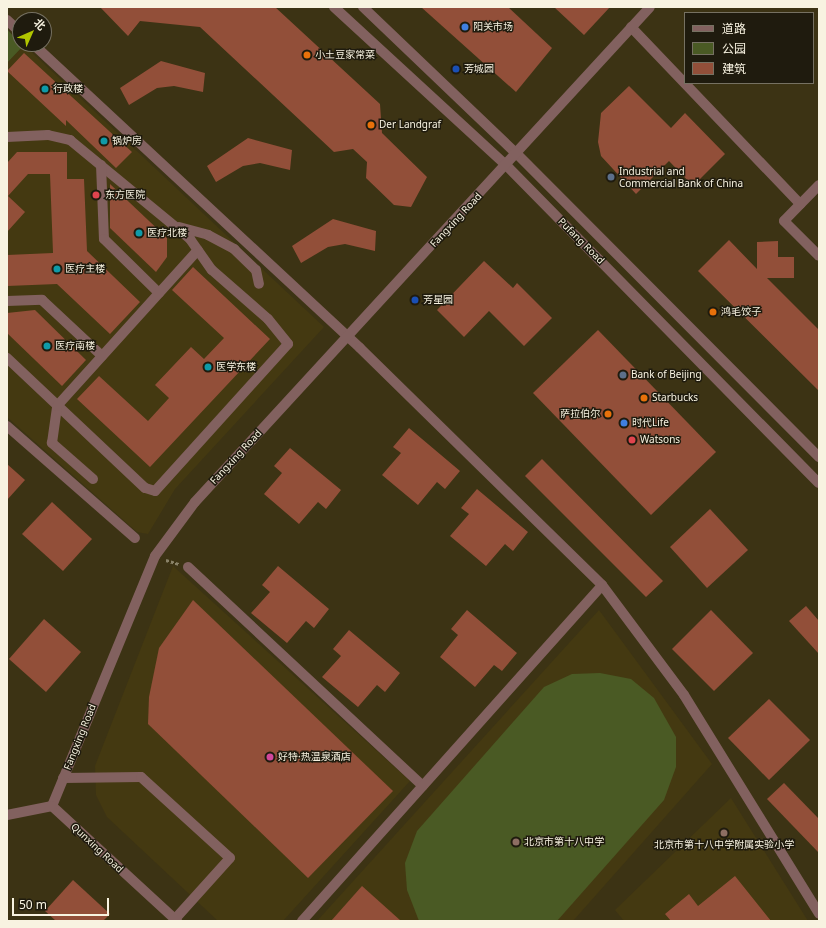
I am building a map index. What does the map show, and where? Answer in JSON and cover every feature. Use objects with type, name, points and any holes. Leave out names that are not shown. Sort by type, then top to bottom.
[{"type":"street","name":"Pufang Road","points":[[334,7],[506,165],[819,483]]},
{"type":"street","name":"Pufang Road","points":[[363,7],[517,154],[819,457]]},
{"type":"street","points":[[517,154],[650,7]]},
{"type":"street","points":[[631,27],[684,83]]},
{"type":"street","points":[[42,52],[349,337],[508,490],[602,585],[684,696],[819,914]]},
{"type":"street","points":[[685,84],[800,204]]},
{"type":"street","points":[[7,137],[48,135],[70,140],[176,226],[198,250],[212,270],[268,319],[288,344],[155,491],[145,488],[7,358]]},
{"type":"street","name":"Fangxing Road","points":[[52,806],[155,556],[194,502],[349,337],[517,154]]},
{"type":"street","points":[[101,166],[104,239],[159,293]]},
{"type":"street","points":[[819,185],[784,221],[819,256]]},
{"type":"street","points":[[176,226],[208,235],[234,249],[256,270],[259,284]]},
{"type":"street","points":[[93,479],[52,443],[57,406],[198,250]]},
{"type":"street","points":[[7,301],[42,300],[102,356]]},
{"type":"street","points":[[7,426],[135,538]]},
{"type":"street","points":[[188,567],[423,786]]},
{"type":"street","points":[[302,921],[602,585]]},
{"type":"street","points":[[63,778],[141,777],[230,858],[176,920]]},
{"type":"street","points":[[7,815],[52,806]]},
{"type":"street","name":"Qunxing Road","points":[[52,806],[176,920]]},
{"type":"path","points":[[155,556],[188,567]]},
{"type":"shaded area","name":"东方医院","points":[[17,52],[31,52],[324,327],[175,489],[148,534],[137,532],[7,417],[7,63]]},
{"type":"shaded area","points":[[173,566],[410,781],[283,921],[218,921],[107,817],[96,795],[95,766]]},
{"type":"shaded area","name":"北京市第十八中学","points":[[599,610],[712,764],[573,921],[317,921]]},
{"type":"shaded area","name":"北京市第十八中学附属实验小学","points":[[731,798],[808,921],[624,921],[615,910]]},
{"type":"green space","points":[[7,29],[12,35],[12,52],[17,52],[7,63]]},
{"type":"green space","name":"北京市第十八中学","points":[[600,673],[631,679],[654,698],[676,737],[676,767],[664,800],[557,921],[419,921],[407,890],[405,863],[417,831],[544,687],[572,674]]},
{"type":"building","points":[[100,7],[275,7],[380,104],[382,133],[427,177],[411,207],[394,205],[366,178],[367,162],[353,149],[334,152],[200,27],[140,21],[128,36]]},
{"type":"building","points":[[421,7],[508,7],[552,48],[516,92]]},
{"type":"building","points":[[554,7],[610,7],[584,35]]},
{"type":"building","points":[[24,53],[132,152],[116,168],[66,120],[66,126],[7,71]]},
{"type":"building","points":[[161,61],[205,73],[203,92],[174,86],[157,88],[129,105],[120,88]]},
{"type":"building","points":[[629,86],[671,128],[685,113],[725,154],[693,186],[669,161],[636,194],[601,156],[598,142],[601,113]]},
{"type":"building","points":[[248,138],[292,150],[290,170],[260,163],[243,166],[216,182],[207,166]]},
{"type":"building","name":"医疗主楼","points":[[17,152],[67,152],[67,179],[84,179],[87,251],[140,302],[110,334],[57,284],[7,286],[7,255],[53,253],[50,174],[28,174],[8,196],[25,212],[7,232],[7,163]]},
{"type":"building","name":"医疗北楼","points":[[110,184],[167,238],[167,257],[156,272],[110,228]]},
{"type":"building","points":[[333,219],[376,231],[375,251],[345,244],[328,247],[301,263],[292,246]]},
{"type":"building","points":[[729,240],[757,269],[757,242],[778,241],[778,257],[794,257],[794,278],[767,278],[819,330],[819,391],[698,271]]},
{"type":"building","points":[[484,261],[513,288],[517,283],[552,318],[524,346],[489,311],[464,337],[437,310]]},
{"type":"building","name":"医学东楼","points":[[193,267],[270,339],[150,467],[77,399],[99,376],[148,421],[169,398],[155,385],[191,347],[204,359],[224,338],[172,290]]},
{"type":"building","name":"医疗南楼","points":[[35,310],[86,360],[62,386],[7,333],[7,313]]},
{"type":"building","name":"时代Life","points":[[598,330],[716,452],[651,515],[533,393]]},
{"type":"building","points":[[409,428],[460,471],[445,489],[437,482],[418,505],[382,475],[401,453],[393,447]]},
{"type":"building","points":[[290,448],[341,490],[326,509],[318,502],[299,524],[264,494],[282,473],[274,466]]},
{"type":"building","points":[[542,459],[663,581],[646,597],[525,476]]},
{"type":"building","points":[[7,464],[25,480],[7,500]]},
{"type":"building","points":[[477,489],[528,532],[513,551],[505,544],[486,566],[450,536],[469,514],[461,508]]},
{"type":"building","points":[[52,502],[92,539],[63,571],[22,534]]},
{"type":"building","points":[[710,509],[748,550],[707,588],[670,547]]},
{"type":"building","points":[[278,566],[329,609],[314,628],[306,621],[287,643],[251,613],[270,592],[262,585]]},
{"type":"building","name":"好特·热温泉酒店","points":[[193,600],[393,791],[308,878],[148,724],[149,697],[159,648]]},
{"type":"building","points":[[806,606],[819,621],[819,654],[789,621]]},
{"type":"building","points":[[467,610],[517,653],[502,671],[494,665],[475,687],[440,657],[458,635],[451,629]]},
{"type":"building","points":[[711,610],[753,653],[714,691],[672,649]]},
{"type":"building","points":[[44,619],[81,652],[46,692],[9,659]]},
{"type":"building","points":[[349,630],[400,673],[385,692],[377,685],[358,707],[322,677],[341,656],[333,649]]},
{"type":"building","points":[[769,699],[810,740],[769,780],[728,738]]},
{"type":"building","points":[[784,783],[819,819],[819,853],[767,799]]},
{"type":"building","points":[[735,876],[771,921],[671,921],[665,914],[689,894],[698,906]]},
{"type":"building","points":[[73,880],[110,914],[103,921],[56,921],[45,911]]},
{"type":"building","points":[[362,886],[401,921],[331,921]]},
{"type":"place","name":"阳关市场","points":[[465,27]]},
{"type":"place","name":"小土豆家常菜","points":[[307,55]]},
{"type":"place","name":"芳城园","points":[[456,69]]},
{"type":"place","name":"行政楼","points":[[45,89]]},
{"type":"place","name":"Der Landgraf","points":[[371,125]]},
{"type":"place","name":"锅炉房","points":[[104,141]]},
{"type":"place","name":"Industrial and Commercial Bank of China","points":[[611,177]]},
{"type":"place","name":"东方医院","points":[[96,195]]},
{"type":"place","name":"医疗北楼","points":[[139,233]]},
{"type":"place","name":"医疗主楼","points":[[57,269]]},
{"type":"place","name":"芳星园","points":[[415,300]]},
{"type":"place","name":"鸿毛饺子","points":[[713,312]]},
{"type":"place","name":"医疗南楼","points":[[47,346]]},
{"type":"place","name":"医学东楼","points":[[208,367]]},
{"type":"place","name":"Bank of Beijing","points":[[623,375]]},
{"type":"place","name":"Starbucks","points":[[644,398]]},
{"type":"place","name":"萨拉伯尔","points":[[608,414]]},
{"type":"place","name":"时代Life","points":[[624,423]]},
{"type":"place","name":"Watsons","points":[[632,440]]},
{"type":"place","name":"好特·热温泉酒店","points":[[270,757]]},
{"type":"place","name":"北京市第十八中学附属实验小学","points":[[724,833]]},
{"type":"place","name":"北京市第十八中学","points":[[516,842]]}]
